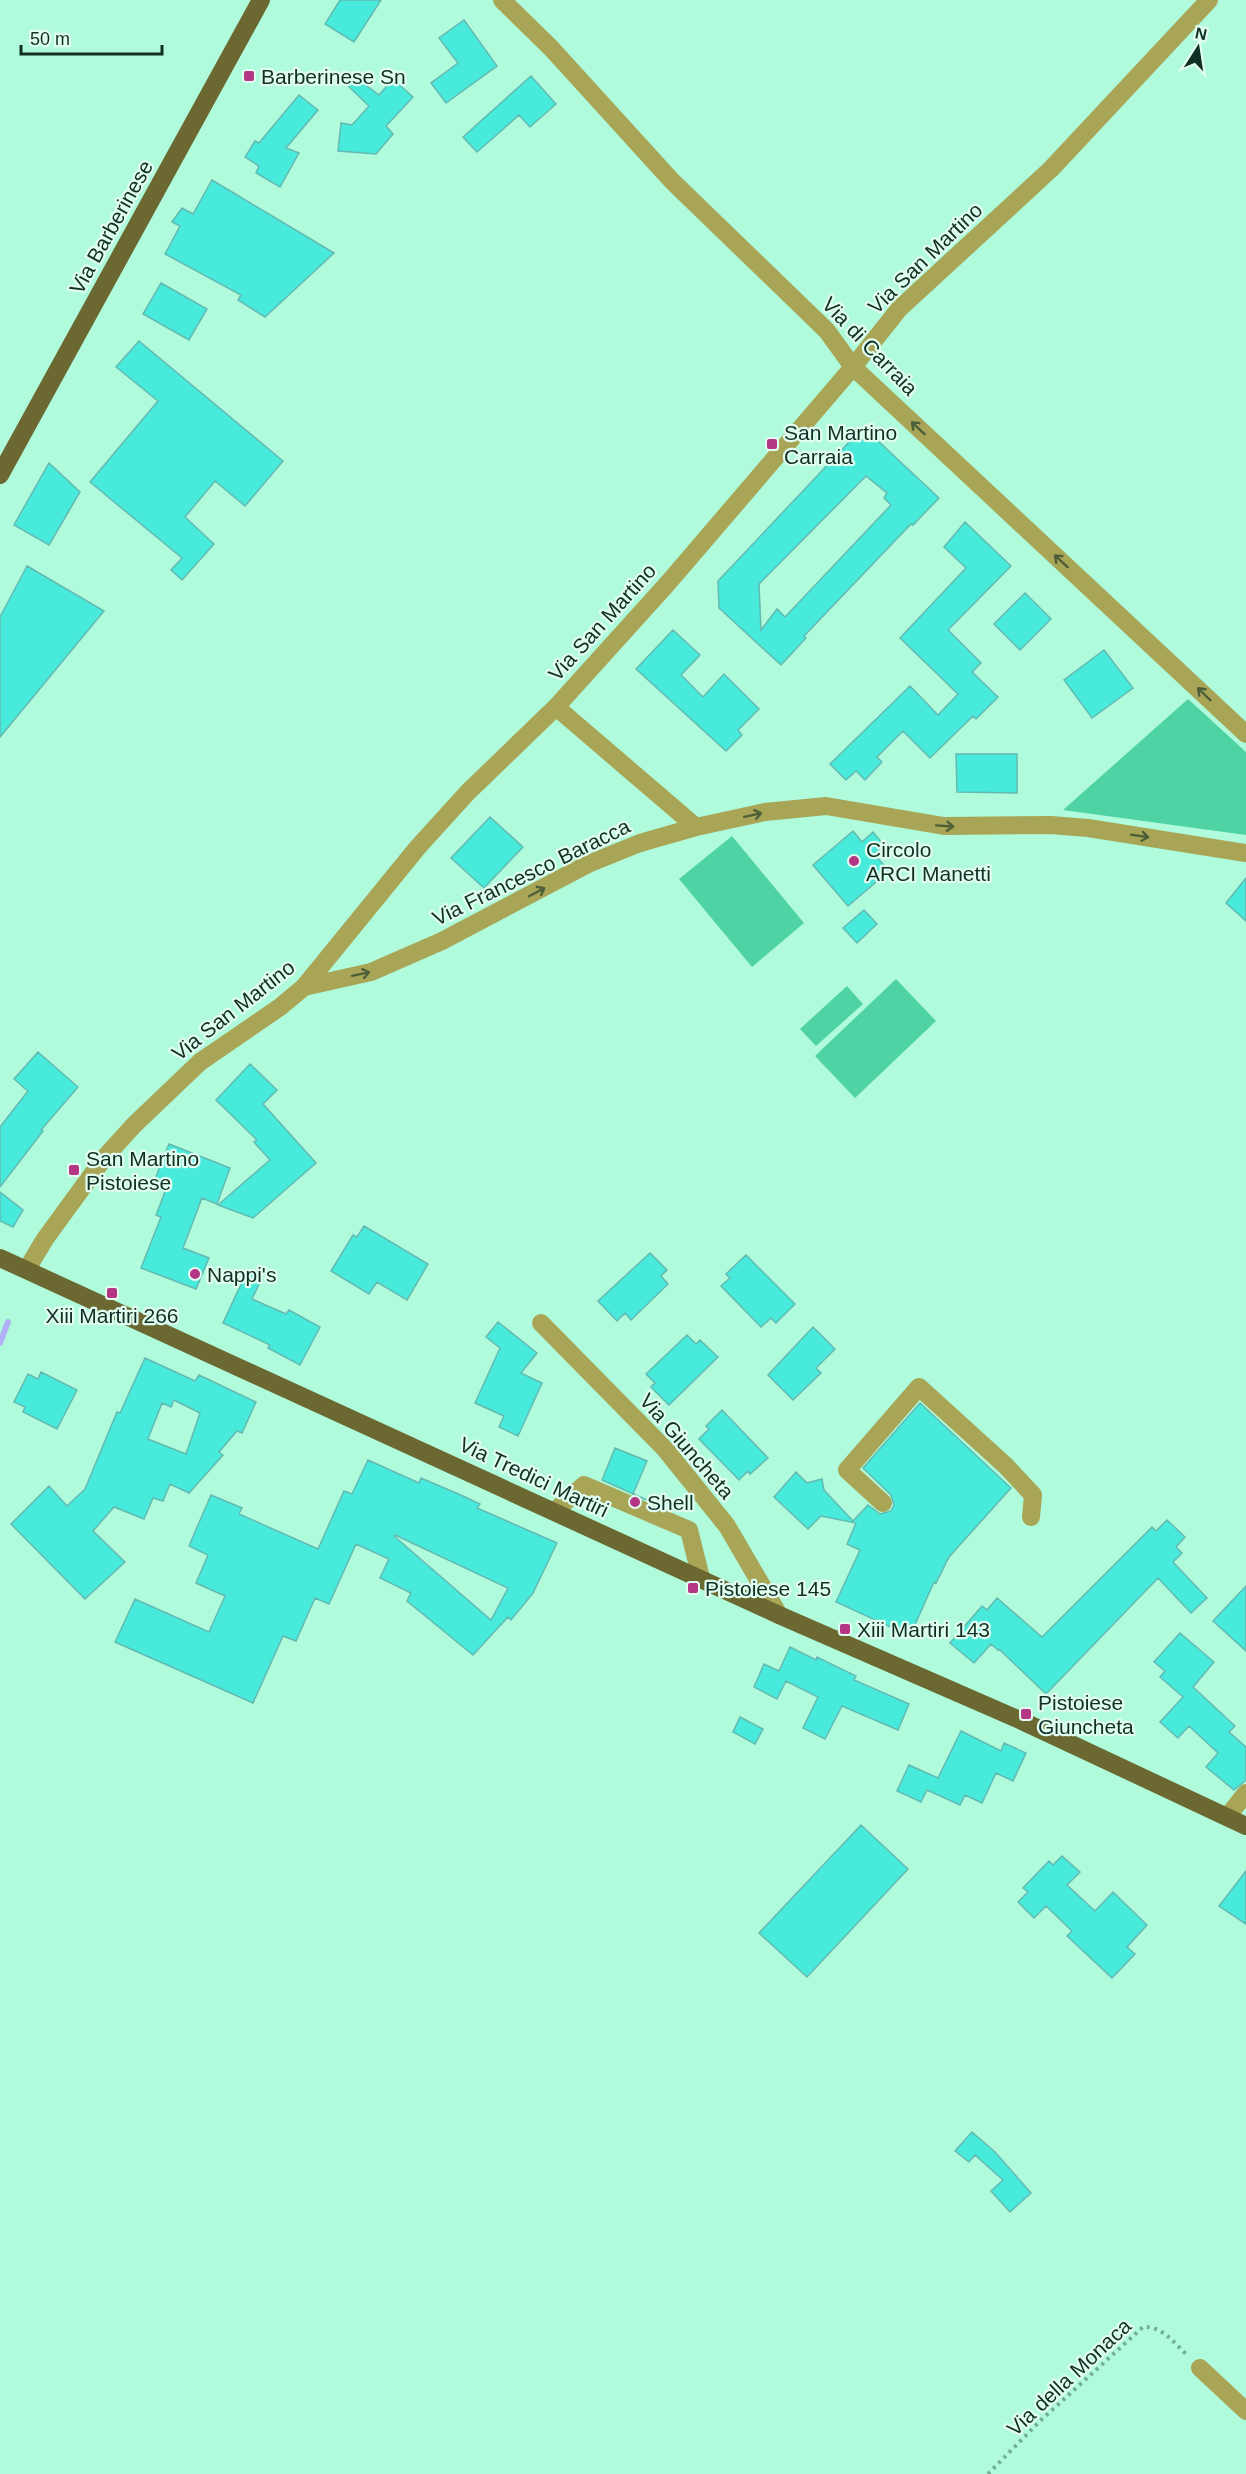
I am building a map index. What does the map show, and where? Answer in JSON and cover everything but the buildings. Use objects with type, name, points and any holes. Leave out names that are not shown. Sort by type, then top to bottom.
[{"type":"main road","name":"Via Barberinese","points":[[0,475],[261,0]]},
{"type":"main road","name":"Via Tredici Martiri","points":[[0,1258],[779,1615],[1033,1726],[1246,1826]]},
{"type":"street","name":"Via di Carraia","points":[[502,0],[550,48],[672,181],[827,331],[853,367],[1246,734]]},
{"type":"street","name":"Via San Martino","points":[[27,1269],[45,1239],[104,1158],[134,1125],[200,1062],[280,1007],[304,987],[418,847],[468,792],[556,707],[668,583],[853,367],[899,309],[1051,169],[1209,0]]},
{"type":"street","points":[[556,707],[696,827]]},
{"type":"street","name":"Via Francesco Baracca","points":[[304,987],[371,972],[442,941],[588,864],[657,837],[765,812],[820,806],[839,807],[944,826],[1051,825],[1088,828],[1246,853]]},
{"type":"street","name":"Via Giuncheta","points":[[541,1323],[665,1449],[727,1526],[779,1615]]},
{"type":"street","points":[[883,1503],[847,1470],[919,1387],[1006,1466],[1033,1495],[1031,1517]]},
{"type":"street","points":[[555,1511],[584,1485],[689,1530],[700,1578]]},
{"type":"street","points":[[1227,1817],[1246,1793]]},
{"type":"street","points":[[1200,2368],[1246,2411]]},
{"type":"path","name":"Via della Monaca","points":[[988,2474],[1040,2421],[1143,2327],[1153,2327],[1162,2331],[1200,2368]]},
{"type":"green space","points":[[1188,699],[1246,752],[1246,835],[1063,810]]},
{"type":"green space","points":[[732,836],[804,923],[752,967],[679,879]]},
{"type":"green space","points":[[896,979],[936,1021],[855,1098],[815,1056]]},
{"type":"green space","points":[[847,986],[863,1004],[816,1046],[800,1029]]},
{"type":"waterway","points":[[0,1343],[8,1322]]},
{"type":"place","name":"Barberinese Sn","points":[[249,76]]},
{"type":"place","name":"San Martino Carraia","points":[[772,444]]},
{"type":"place","name":"Circolo ARCI Manetti","points":[[854,861]]},
{"type":"place","name":"San Martino Pistoiese","points":[[74,1170]]},
{"type":"place","name":"Nappi's","points":[[195,1274]]},
{"type":"place","name":"Xiii Martiri 266","points":[[112,1293]]},
{"type":"place","name":"Shell","points":[[635,1502]]},
{"type":"place","name":"Pistoiese 145","points":[[693,1588]]},
{"type":"place","name":"Xiii Martiri 143","points":[[845,1629]]},
{"type":"place","name":"Pistoiese Giuncheta","points":[[1026,1714]]}]
